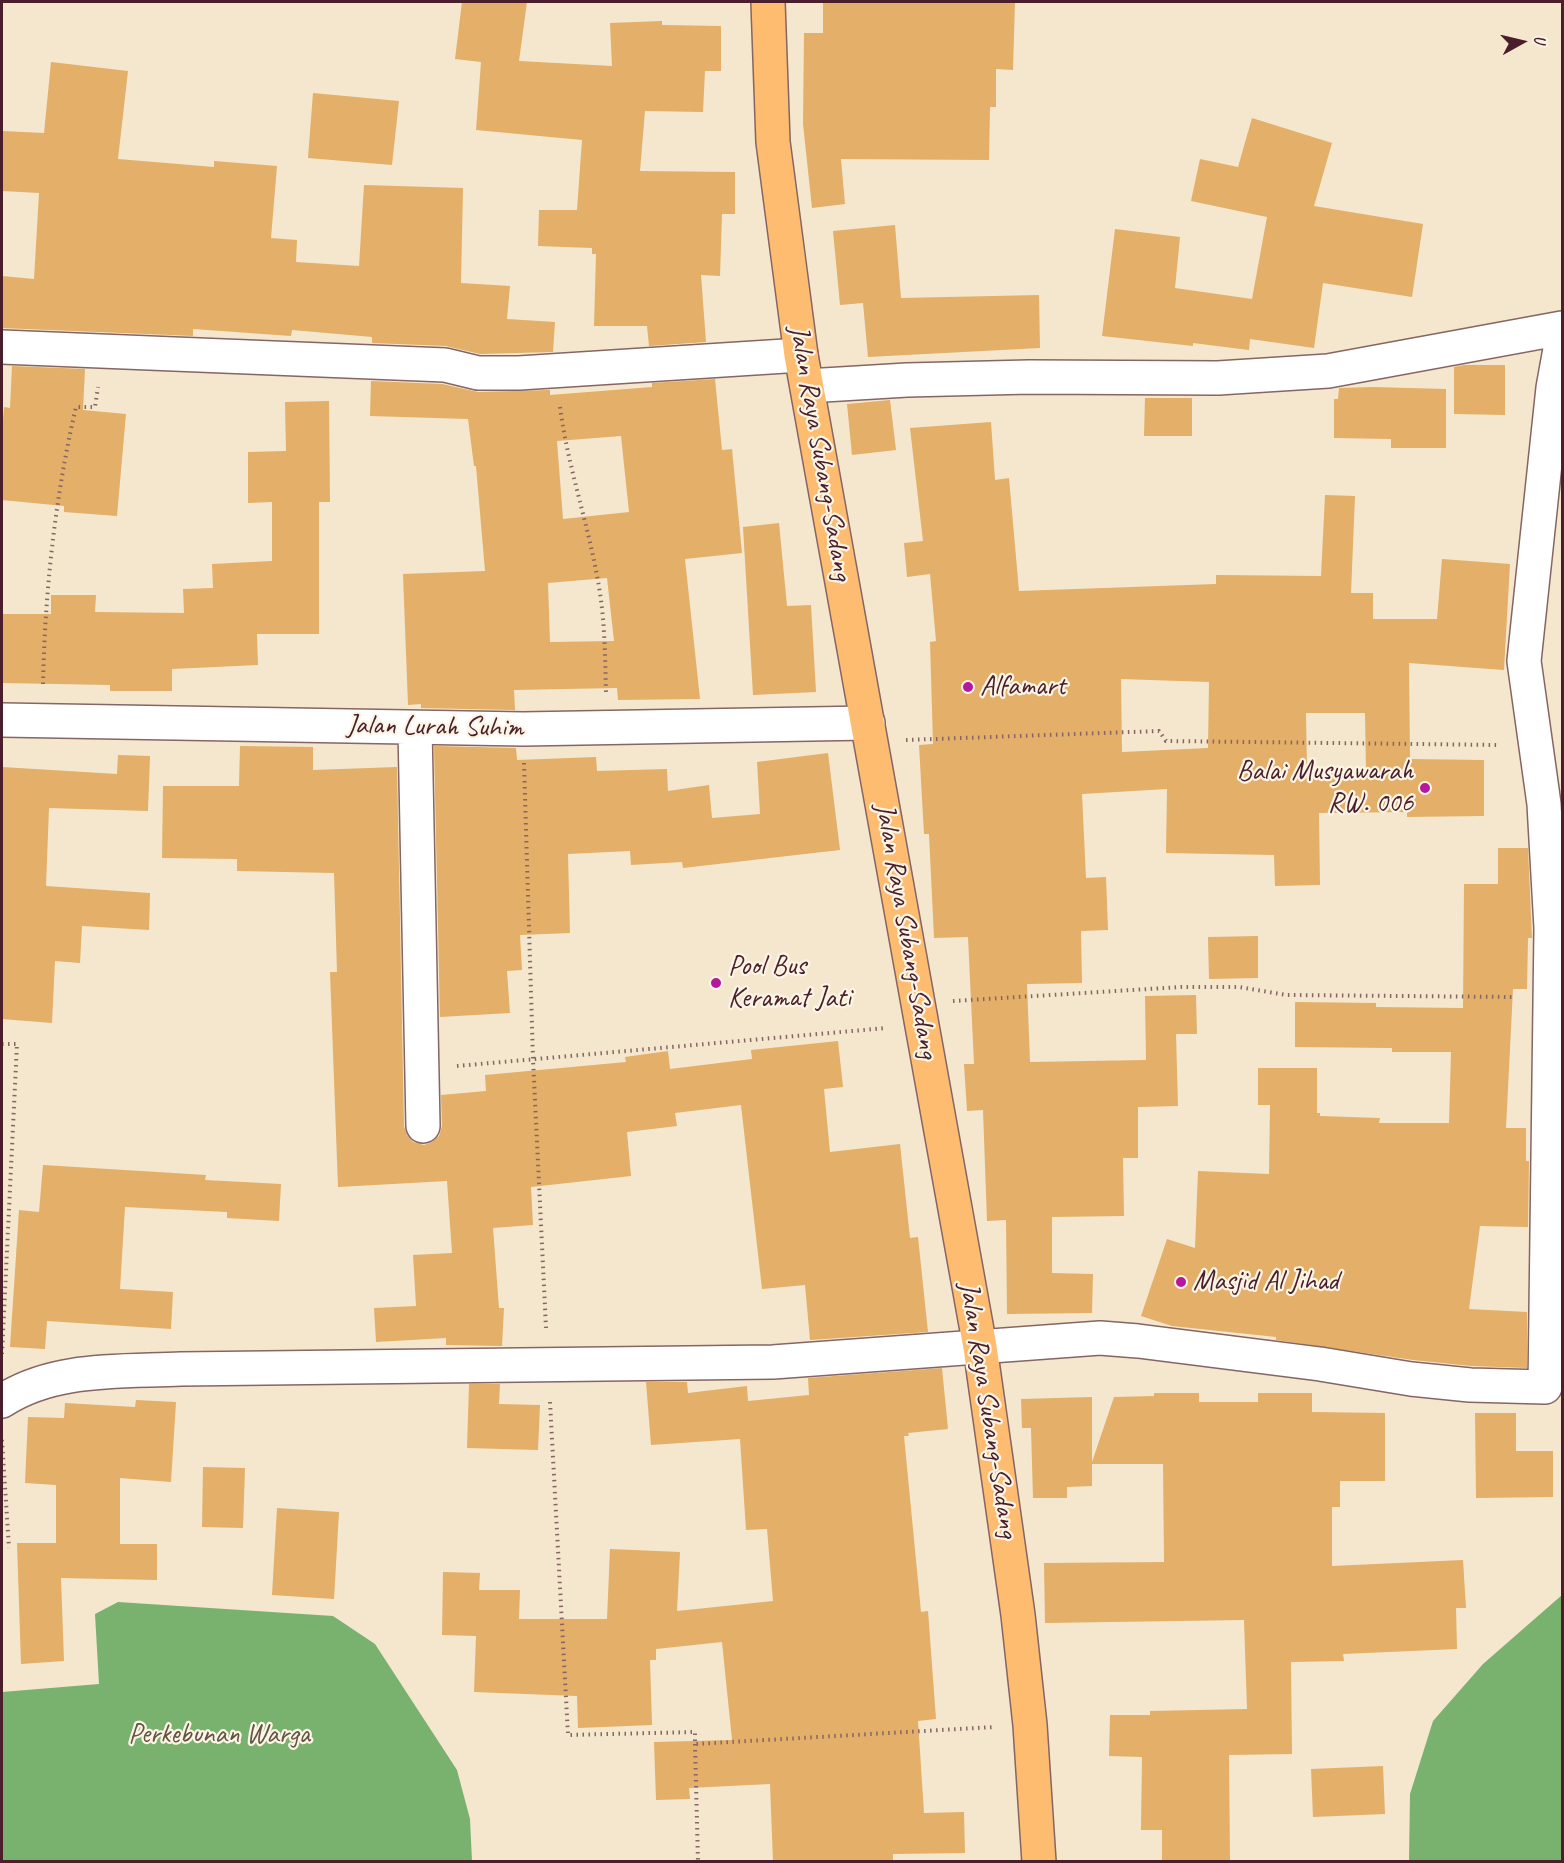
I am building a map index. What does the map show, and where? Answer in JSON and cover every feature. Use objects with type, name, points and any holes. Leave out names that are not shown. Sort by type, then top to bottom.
[{"type":"main road","name":"Jalan Raya Subang-Sadang","points":[[768,2],[773,142],[801,355],[980,1347],[1018,1615],[1030,1725],[1039,1862]]},
{"type":"street","points":[[807,386],[907,380],[1029,377],[1218,378],[1328,371],[1563,328]]},
{"type":"street","points":[[2,1401],[20,1389],[47,1380],[87,1374],[181,1369],[773,1362],[1100,1338],[1320,1364],[1411,1379],[1470,1385],[1554,1388],[1549,882],[1544,804],[1524,662],[1553,388],[1563,338]]},
{"type":"street","points":[[2,347],[445,365],[478,373],[557,372],[801,355]]},
{"type":"street","name":"Jalan Lurah Suhim","points":[[2,720],[289,723],[415,728],[870,732]]},
{"type":"street","points":[[415,728],[424,1069],[423,1126]]},
{"type":"path","points":[[42,720],[45,599],[68,441],[76,407],[95,407],[103,351]]},
{"type":"path","points":[[557,372],[566,452],[599,587],[605,634],[606,729]]},
{"type":"path","points":[[870,732],[1159,731],[1166,741],[1510,745],[1536,748]]},
{"type":"path","points":[[424,1069],[1181,987],[1239,987],[1286,995],[1550,997]]},
{"type":"path","points":[[2,1044],[17,1044],[2,1354]]},
{"type":"path","points":[[2,1440],[9,1548]]},
{"type":"path","points":[[695,1744],[698,1862]]},
{"type":"green space","points":[[1562,1595],[1562,1861],[1409,1861],[1410,1794],[1433,1721],[1483,1664]]},
{"type":"green space","name":"Perkebunan Warga","points":[[118,1602],[333,1616],[375,1644],[457,1770],[470,1819],[472,1861],[2,1861],[2,1692],[99,1684],[95,1614]]},
{"type":"building","points":[[462,2],[527,2],[519,61],[612,66],[610,23],[662,21],[662,25],[721,26],[721,71],[705,71],[703,112],[645,111],[640,171],[735,172],[735,214],[722,214],[720,276],[701,275],[706,342],[649,346],[647,326],[594,326],[596,254],[592,254],[592,248],[538,246],[539,210],[577,210],[582,140],[476,130],[481,62],[455,59]]},
{"type":"building","points":[[823,2],[1015,2],[1013,70],[996,69],[996,107],[990,107],[989,160],[841,159],[845,204],[812,208],[803,124],[804,33],[823,33]]},
{"type":"building","points":[[51,62],[128,71],[118,159],[214,167],[214,161],[277,166],[271,238],[297,240],[296,262],[359,266],[364,185],[463,188],[461,283],[510,286],[507,319],[555,322],[553,352],[480,354],[446,346],[372,343],[372,337],[292,330],[291,336],[193,329],[193,336],[2,328],[2,276],[34,279],[39,193],[2,191],[2,131],[44,133]]},
{"type":"building","points":[[313,93],[399,101],[392,165],[308,158]]},
{"type":"building","points":[[1252,118],[1332,143],[1314,206],[1423,224],[1412,297],[1323,283],[1314,348],[1250,339],[1249,350],[1102,336],[1115,229],[1180,237],[1175,288],[1252,299],[1267,217],[1191,201],[1200,159],[1238,167]]},
{"type":"building","points":[[895,225],[901,298],[1039,295],[1040,348],[868,357],[863,303],[840,305],[833,231]]},
{"type":"building","points":[[1505,365],[1505,415],[1454,414],[1454,367]]},
{"type":"building","points":[[12,366],[85,369],[83,410],[126,414],[117,516],[64,512],[64,506],[2,500],[2,433],[4,407],[10,408]]},
{"type":"building","points":[[715,379],[722,450],[732,449],[742,553],[685,559],[700,699],[618,700],[617,688],[514,690],[515,710],[421,708],[421,704],[408,705],[403,574],[485,571],[476,466],[474,466],[468,419],[370,416],[371,381],[442,384],[478,392],[550,390],[550,395],[652,387],[652,383]],"holes":[[[621,436],[629,512],[563,519],[557,441]],[[607,578],[614,641],[550,642],[548,583]]]},
{"type":"building","points":[[1339,388],[1446,389],[1446,448],[1391,448],[1391,439],[1334,438],[1334,399],[1338,399]]},
{"type":"building","points":[[1145,398],[1192,398],[1192,436],[1144,436]]},
{"type":"building","points":[[890,400],[896,450],[852,455],[847,404]]},
{"type":"building","points":[[329,401],[330,502],[319,502],[319,634],[257,634],[258,665],[172,669],[172,691],[110,691],[110,685],[2,683],[2,614],[51,614],[51,595],[96,595],[95,612],[184,613],[183,589],[213,588],[212,564],[272,561],[272,502],[248,503],[248,452],[286,451],[285,402]]},
{"type":"building","points":[[991,422],[995,480],[1009,478],[1019,591],[1216,584],[1216,575],[1321,576],[1325,495],[1355,496],[1351,593],[1373,593],[1373,619],[1437,619],[1442,559],[1510,564],[1504,670],[1409,663],[1410,759],[1484,760],[1484,816],[1407,817],[1407,812],[1319,813],[1320,885],[1275,886],[1274,855],[1166,853],[1167,789],[1082,794],[1086,878],[1106,877],[1108,930],[1081,931],[1082,983],[1027,984],[1030,1062],[1146,1060],[1145,996],[1196,995],[1197,1034],[1176,1034],[1178,1106],[1138,1107],[1138,1158],[1123,1158],[1124,1216],[1052,1217],[1052,1273],[1093,1274],[1092,1313],[1007,1314],[1006,1220],[987,1221],[983,1110],[967,1111],[964,1064],[974,1064],[968,937],[934,938],[929,834],[924,834],[919,745],[933,744],[930,642],[936,641],[930,574],[907,577],[904,543],[923,541],[910,428]],"holes":[[[1121,679],[1209,682],[1208,748],[1122,752]],[[1306,713],[1365,713],[1366,771],[1307,771]]]},
{"type":"building","points":[[779,523],[787,606],[811,605],[816,692],[753,695],[743,527]]},
{"type":"building","points":[[240,746],[313,747],[313,770],[397,767],[404,1126],[413,1142],[424,1145],[439,1136],[442,1126],[441,1095],[486,1091],[485,1075],[626,1062],[625,1057],[668,1051],[670,1069],[752,1059],[751,1050],[838,1041],[843,1087],[824,1089],[830,1152],[900,1144],[910,1238],[918,1237],[928,1332],[810,1340],[805,1285],[762,1289],[741,1105],[675,1113],[677,1126],[627,1132],[631,1176],[531,1187],[533,1225],[493,1228],[499,1308],[504,1308],[502,1346],[446,1345],[446,1338],[376,1342],[374,1308],[416,1306],[413,1255],[452,1253],[447,1181],[338,1187],[330,972],[337,972],[334,873],[237,871],[237,859],[162,858],[163,786],[239,786]]},
{"type":"building","points":[[434,746],[516,748],[517,760],[596,757],[597,771],[667,769],[668,791],[709,785],[712,818],[760,814],[757,762],[828,753],[840,850],[683,868],[682,862],[631,865],[630,851],[568,854],[570,933],[520,935],[522,970],[507,971],[510,1013],[440,1017]]},
{"type":"building","points":[[118,755],[150,756],[148,811],[49,808],[46,886],[150,893],[149,930],[82,926],[80,963],[55,961],[52,1023],[2,1019],[2,767],[117,774]]},
{"type":"building","points":[[1498,848],[1528,848],[1532,938],[1528,938],[1527,989],[1513,989],[1506,1128],[1526,1128],[1526,1161],[1529,1161],[1528,1227],[1480,1226],[1469,1309],[1527,1312],[1527,1368],[1471,1366],[1413,1360],[1276,1340],[1276,1337],[1172,1326],[1141,1316],[1167,1239],[1195,1248],[1198,1171],[1269,1174],[1270,1105],[1258,1105],[1258,1068],[1317,1068],[1317,1113],[1320,1113],[1320,1116],[1380,1118],[1379,1123],[1449,1123],[1451,1052],[1392,1052],[1392,1048],[1295,1047],[1295,1002],[1376,1003],[1376,1007],[1463,1008],[1464,884],[1498,884]]},
{"type":"building","points":[[1258,936],[1258,978],[1209,979],[1208,937]]},
{"type":"building","points":[[43,1165],[206,1175],[205,1180],[281,1184],[279,1221],[227,1218],[227,1212],[125,1207],[120,1289],[173,1292],[171,1329],[47,1321],[45,1349],[10,1347],[19,1210],[39,1212]]},
{"type":"building","points":[[942,1368],[948,1429],[908,1433],[909,1436],[904,1436],[921,1612],[928,1611],[936,1719],[918,1721],[924,1813],[964,1812],[965,1853],[893,1854],[893,1862],[773,1862],[770,1784],[689,1788],[690,1799],[656,1800],[654,1742],[732,1740],[722,1642],[656,1649],[656,1660],[650,1660],[652,1725],[578,1728],[577,1696],[474,1692],[476,1636],[442,1635],[443,1572],[480,1573],[479,1590],[520,1590],[519,1619],[607,1619],[610,1549],[680,1552],[677,1611],[773,1601],[767,1529],[746,1530],[740,1439],[651,1445],[646,1382],[687,1382],[688,1393],[747,1386],[748,1401],[809,1395],[808,1378]]},
{"type":"building","points":[[469,1384],[500,1384],[499,1404],[540,1405],[538,1450],[467,1448]]},
{"type":"building","points":[[1154,1393],[1199,1393],[1199,1402],[1258,1402],[1258,1393],[1312,1393],[1312,1412],[1385,1413],[1385,1481],[1340,1481],[1340,1507],[1332,1507],[1332,1566],[1463,1560],[1466,1608],[1456,1608],[1457,1649],[1343,1654],[1344,1661],[1291,1662],[1292,1754],[1229,1755],[1230,1862],[1162,1862],[1162,1830],[1141,1830],[1142,1757],[1109,1756],[1110,1715],[1150,1715],[1150,1711],[1247,1709],[1244,1620],[1045,1623],[1044,1563],[1164,1562],[1163,1464],[1092,1464],[1092,1486],[1067,1487],[1067,1498],[1033,1498],[1031,1428],[1022,1428],[1021,1399],[1092,1397],[1092,1462],[1114,1397],[1154,1396]]},
{"type":"building","points":[[136,1400],[176,1402],[171,1482],[120,1478],[120,1544],[157,1544],[157,1580],[61,1578],[64,1661],[21,1664],[17,1543],[56,1543],[56,1485],[25,1483],[28,1417],[64,1418],[65,1403],[135,1407]]},
{"type":"building","points":[[1475,1413],[1516,1413],[1516,1451],[1553,1451],[1553,1497],[1476,1498]]},
{"type":"building","points":[[203,1467],[245,1468],[243,1528],[202,1527]]},
{"type":"building","points":[[277,1508],[339,1512],[334,1599],[272,1595]]},
{"type":"building","points":[[1383,1766],[1385,1814],[1313,1817],[1311,1769]]},
{"type":"place","name":"Alfamart","points":[[968,687]]},
{"type":"place","name":"Balai Musyawarah RW. 006","points":[[1425,788]]},
{"type":"place","name":"Pool Bus Keramat Jati","points":[[716,983]]},
{"type":"place","name":"Masjid Al Jihad","points":[[1181,1282]]}]
